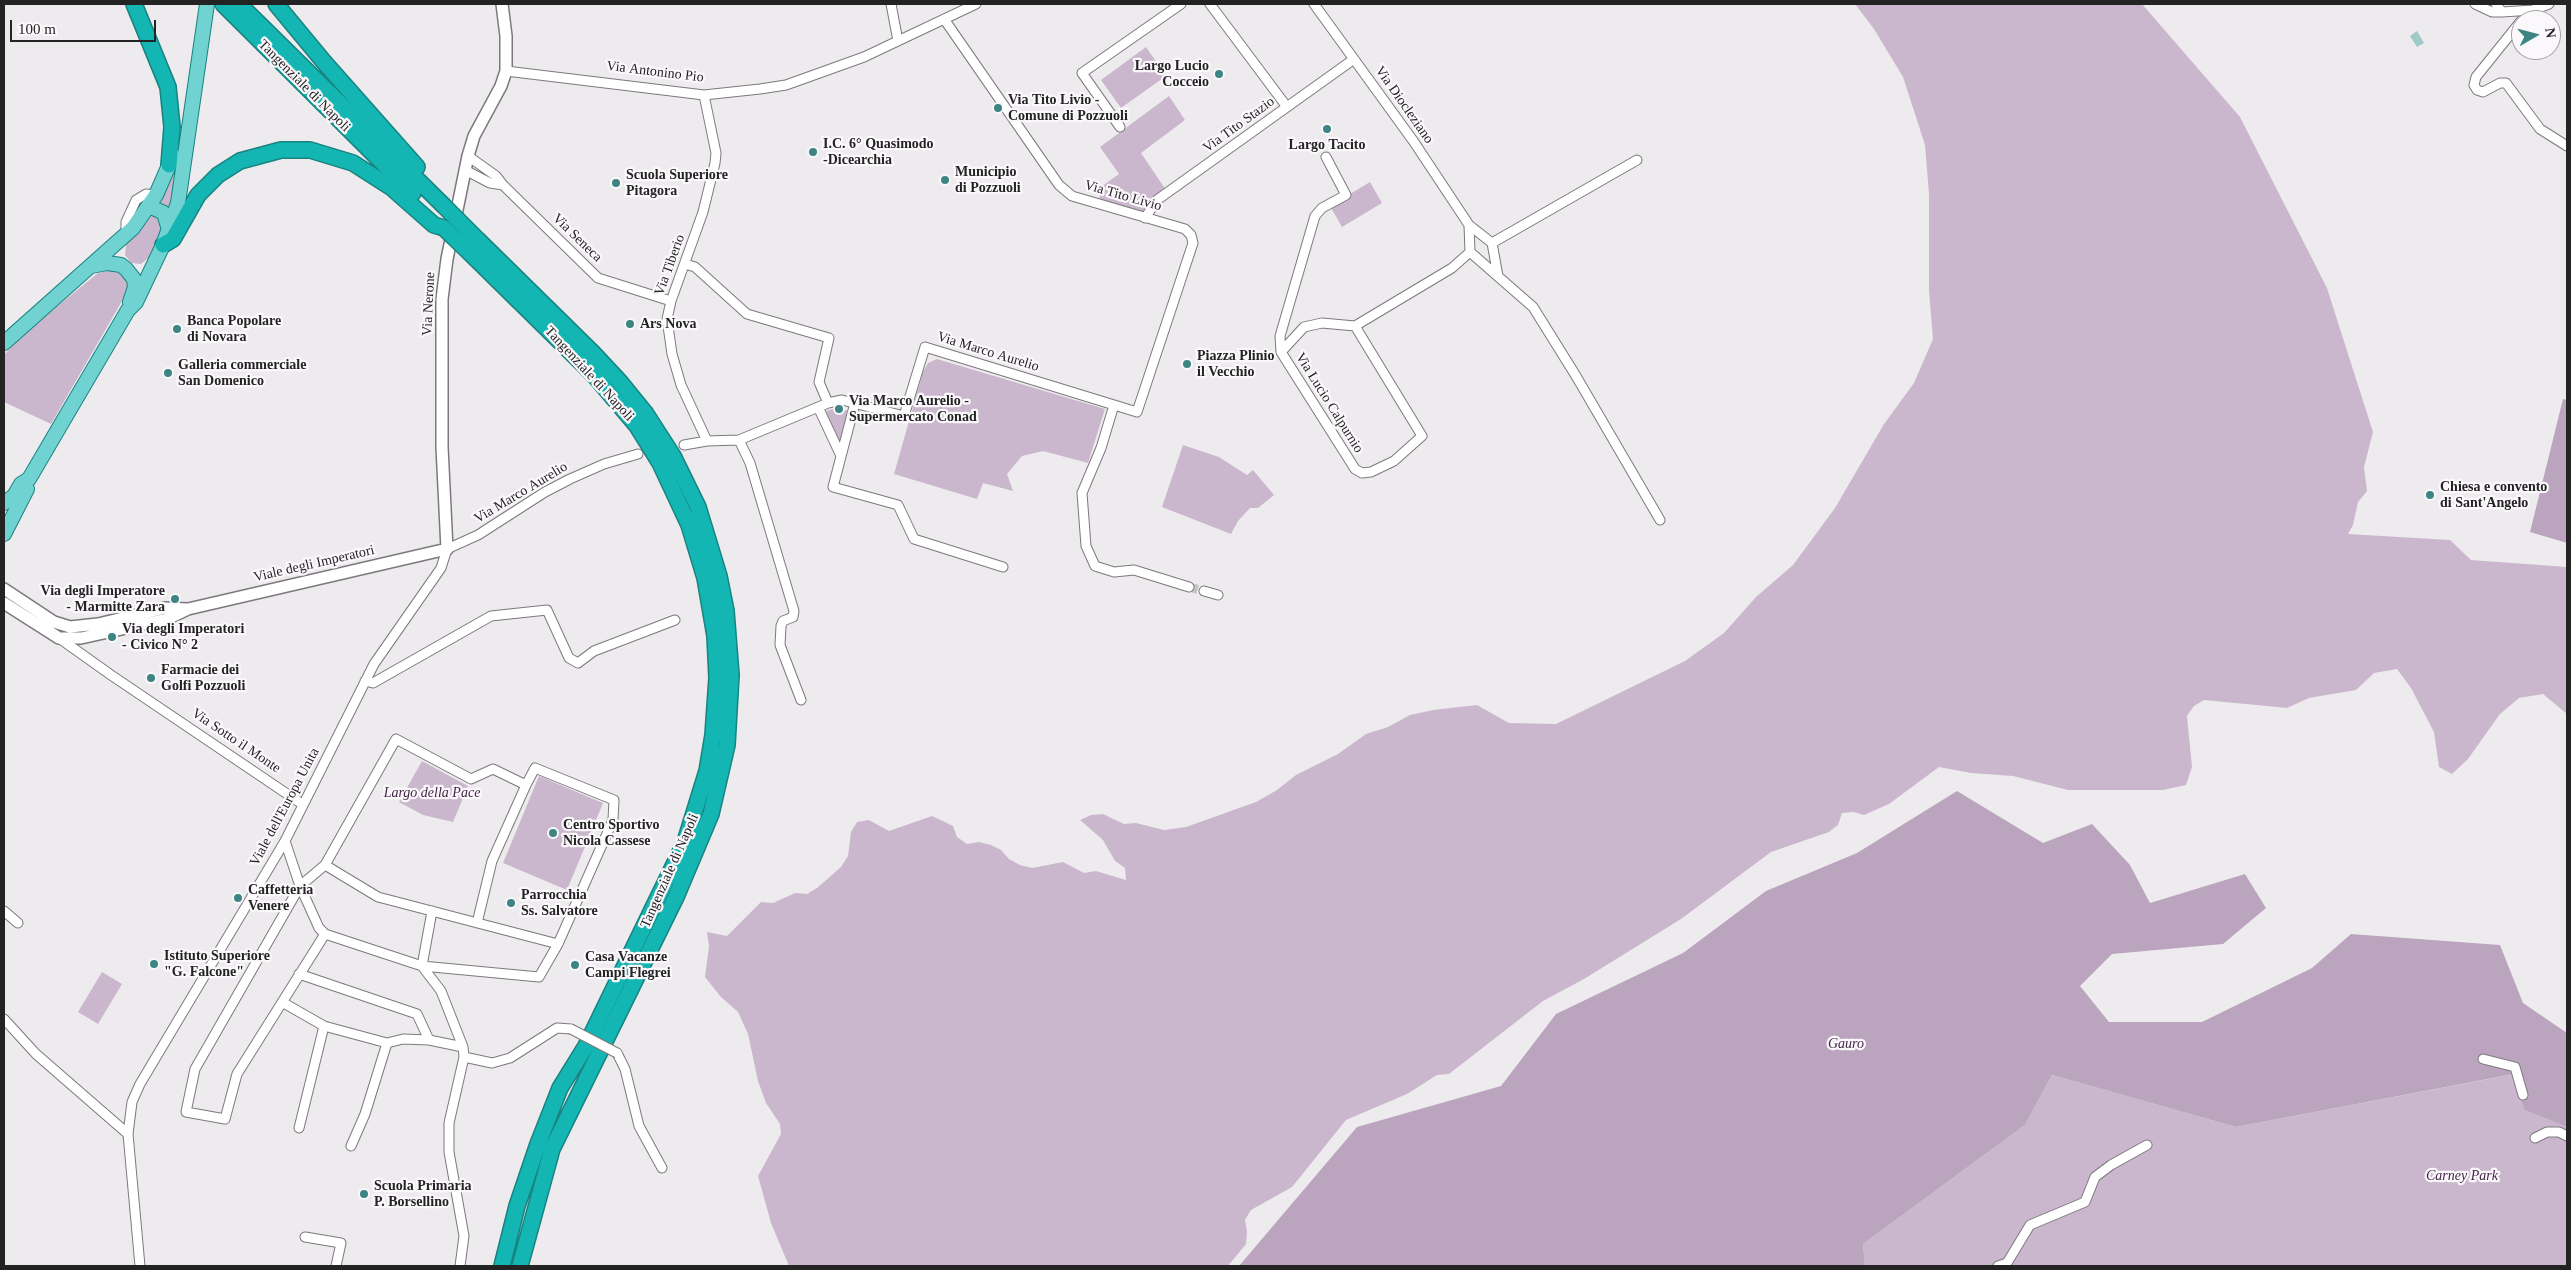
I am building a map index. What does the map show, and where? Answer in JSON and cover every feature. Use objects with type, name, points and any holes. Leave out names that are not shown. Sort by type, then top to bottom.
[{"type":"highway","points":[[134,4],[168,87],[172,127],[169,165]]},
{"type":"highway","name":"Tangenziale di Napoli","points":[[222,4],[238,9],[443,205],[593,353],[630,394],[660,434],[686,480],[710,540],[725,602],[730,650],[730,710],[727,746],[711,814],[676,897],[552,1149],[520,1266]]},
{"type":"highway","points":[[276,4],[330,69],[436,188],[443,205]]},
{"type":"highway","name":"Tangenziale di Napoli","points":[[238,9],[434,214],[444,228],[593,374],[637,426],[656,457],[686,517],[700,559],[712,610],[717,670],[714,726],[707,771],[685,842],[586,1046],[560,1088],[526,1179],[502,1266]]},
{"type":"highway","points":[[164,245],[173,239],[198,195],[218,174],[240,161],[281,150],[310,150],[353,164],[392,188],[434,225],[444,228]]},
{"type":"main road","points":[[4,342],[126,234],[169,165],[194,81],[207,4]]},
{"type":"main road","points":[[128,310],[136,302],[164,245],[178,203],[194,103],[194,81]]},
{"type":"main road","points":[[147,200],[164,213],[170,230]]},
{"type":"main road","points":[[4,534],[27,488],[29,479],[128,310],[135,288],[131,273],[115,263],[89,266]]},
{"type":"main road","points":[[4,503],[14,496],[21,484],[29,479]]},
{"type":"street","points":[[502,4],[506,36],[506,71]]},
{"type":"street","points":[[891,4],[898,41]]},
{"type":"street","name":"Via Antonino Pio","points":[[506,71],[704,95],[786,85],[864,57],[976,4]]},
{"type":"street","points":[[1120,127],[1082,72],[1181,4]]},
{"type":"street","points":[[1210,4],[1287,107]]},
{"type":"street","name":"Via Diocleziano","points":[[1314,4],[1414,142],[1469,225],[1492,243]]},
{"type":"street","points":[[2474,4],[2492,12],[2511,11]]},
{"type":"street","points":[[2496,4],[2502,12]]},
{"type":"street","points":[[2532,10],[2550,4]]},
{"type":"street","name":"Via Tito Livio","points":[[944,19],[1059,185],[1072,196],[1185,229],[1191,235],[1193,242],[1137,412]]},
{"type":"street","points":[[2511,33],[2476,77],[2474,85],[2477,90],[2483,92],[2502,82],[2506,83],[2540,129],[2567,146]]},
{"type":"street","name":"Via Tito Stazio","points":[[1145,218],[1157,200],[1354,59]]},
{"type":"street","name":"Via Nerone","points":[[446,549],[442,447],[442,299],[446,259],[474,136],[501,86],[506,71]]},
{"type":"street","name":"Via Tiberio","points":[[704,95],[716,153],[715,163],[704,212],[671,301],[667,319],[672,354],[690,407],[707,441]]},
{"type":"street","name":"Via Seneca","points":[[468,156],[496,176],[598,278],[671,301]]},
{"type":"street","name":"Via Lucio Calpurnio","points":[[1281,352],[1304,327],[1322,323],[1355,326],[1422,436],[1394,461],[1371,472],[1362,473],[1354,469],[1281,352],[1280,336],[1315,216],[1322,208],[1346,195],[1326,157]]},
{"type":"street","points":[[1498,276],[1492,243],[1638,160]]},
{"type":"street","name":"Via Seneca","points":[[465,170],[490,182],[503,185]]},
{"type":"street","points":[[1469,225],[1470,252],[1533,307],[1576,376],[1660,520]]},
{"type":"street","points":[[1355,326],[1452,268],[1470,252]]},
{"type":"street","points":[[685,264],[695,267],[747,314],[829,338],[819,382],[828,402]]},
{"type":"street","name":"Via Marco Aurelio","points":[[684,445],[707,441],[739,440],[828,402],[842,400],[904,416],[925,347],[1137,412]]},
{"type":"street","points":[[855,403],[833,487],[898,505],[914,539],[1003,567]]},
{"type":"street","points":[[1114,405],[1101,448],[1082,493],[1082,514],[1086,546],[1095,566],[1114,572],[1134,570],[1189,587]]},
{"type":"street","points":[[818,407],[841,456]]},
{"type":"street","points":[[739,440],[750,463],[794,611],[793,616],[783,621],[780,645],[801,700]]},
{"type":"street","name":"Via Marco Aurelio","points":[[446,549],[478,535],[545,492],[570,479],[604,464],[638,454]]},
{"type":"street","name":"Viale degli Imperatori","points":[[59,638],[81,638],[167,619],[188,609],[446,549]]},
{"type":"street","name":"Viale dell'Europa Unita","points":[[140,1266],[128,1134],[132,1102],[140,1084],[285,841],[374,664],[441,568],[446,549]]},
{"type":"street","name":"Viale degli Imperatori","points":[[4,589],[61,626],[70,628],[98,624],[166,608],[188,609]]},
{"type":"street","points":[[1204,591],[1218,595]]},
{"type":"street","name":"Via Sotto il Monte","points":[[4,603],[59,638],[111,676],[302,804]]},
{"type":"street","points":[[366,681],[373,683],[491,616],[547,610],[569,658],[578,663],[594,651],[675,620]]},
{"type":"street","points":[[84,655],[81,638],[98,624]]},
{"type":"street","points":[[325,934],[237,1074],[225,1119],[186,1112],[195,1069],[300,886],[325,865],[396,739],[470,779],[493,769],[526,785]]},
{"type":"street","points":[[285,841],[300,886],[319,928],[325,934],[422,966],[539,977],[558,944],[613,820],[614,800],[535,768],[492,861],[477,923]]},
{"type":"street","points":[[325,865],[378,897],[558,944]]},
{"type":"street","points":[[4,911],[18,922]]},
{"type":"street","points":[[432,911],[422,966],[441,991],[463,1047],[464,1058],[449,1122],[449,1152],[464,1236],[460,1266]]},
{"type":"street","points":[[299,974],[417,1014],[429,1040]]},
{"type":"street","points":[[282,1002],[324,1026],[387,1043],[403,1039],[429,1040],[463,1047]]},
{"type":"street","points":[[4,1019],[36,1054],[128,1134]]},
{"type":"street","points":[[299,1128],[324,1026]]},
{"type":"street","points":[[464,1058],[492,1062],[510,1058],[557,1028],[571,1029],[617,1053],[625,1069],[639,1126],[662,1168]]},
{"type":"street","points":[[351,1146],[365,1114],[387,1043]]},
{"type":"street","points":[[2482,1059],[2515,1066],[2523,1095]]},
{"type":"street","points":[[2535,1138],[2547,1132],[2559,1132],[2567,1136]]},
{"type":"street","points":[[1998,1266],[2007,1263],[2030,1225],[2085,1202],[2095,1177],[2111,1165],[2147,1145]]},
{"type":"street","points":[[305,1237],[341,1243],[336,1266]]},
{"type":"green space","points":[[1855,4],[2142,4],[2240,117],[2327,288],[2373,432],[2364,467],[2367,491],[2358,502],[2353,525],[2348,534],[2450,540],[2471,560],[2567,567],[2567,714],[2543,694],[2519,698],[2500,714],[2468,759],[2452,774],[2439,767],[2434,732],[2411,688],[2397,669],[2374,673],[2356,690],[2309,698],[2287,708],[2204,700],[2194,706],[2187,716],[2192,767],[2186,785],[2163,790],[2068,790],[2013,776],[1971,773],[1939,767],[1889,804],[1864,815],[1854,812],[1842,813],[1838,825],[1829,832],[1771,852],[1681,919],[1584,979],[1543,1001],[1449,1074],[1437,1075],[1407,1094],[1346,1120],[1292,1187],[1251,1210],[1245,1220],[1246,1244],[1228,1266],[789,1266],[771,1223],[758,1176],[781,1134],[780,1124],[766,1103],[758,1081],[748,1034],[738,1012],[720,996],[705,977],[709,946],[707,932],[727,936],[761,902],[773,903],[795,893],[807,894],[817,888],[841,867],[848,856],[851,832],[857,822],[869,820],[889,831],[932,816],[953,826],[957,837],[967,844],[979,842],[991,845],[1001,850],[1009,859],[1020,865],[1032,868],[1063,862],[1084,873],[1096,871],[1126,880],[1125,868],[1115,861],[1103,840],[1080,820],[1091,815],[1103,814],[1124,824],[1136,823],[1164,830],[1186,827],[1256,802],[1277,790],[1296,775],[1338,754],[1366,734],[1388,727],[1410,715],[1433,710],[1477,705],[1509,723],[1556,724],[1685,661],[1724,633],[1756,597],[1793,565],[1835,508],[1884,424],[1914,383],[1933,339],[1929,291],[1929,194],[1925,145],[1903,77],[1874,29]]},
{"type":"green space","points":[[1146,47],[1166,76],[1121,108],[1101,80]]},
{"type":"green space","points":[[1169,96],[1185,120],[1141,153],[1166,190],[1145,213],[1099,200],[1101,187],[1119,174],[1100,147]]},
{"type":"green space","points":[[184,127],[172,207],[168,209],[159,203],[173,170]]},
{"type":"green space","points":[[1370,182],[1382,203],[1342,227],[1330,206]]},
{"type":"green space","points":[[154,213],[164,225],[152,255],[141,264],[131,263],[125,255],[126,244]]},
{"type":"green space","points":[[116,268],[129,278],[129,289],[51,424],[4,402],[4,355],[22,335],[98,273]]},
{"type":"green space","points":[[937,359],[1105,409],[1088,463],[1043,451],[1022,456],[1007,474],[1013,491],[983,483],[977,499],[894,474],[923,372],[928,363]]},
{"type":"green space","points":[[2563,399],[2567,400],[2567,543],[2530,532]]},
{"type":"green space","points":[[836,408],[849,411],[840,445],[826,411]]},
{"type":"green space","points":[[1183,445],[1219,457],[1247,475],[1253,470],[1274,495],[1258,508],[1250,508],[1238,521],[1231,534],[1162,507]]},
{"type":"green space","name":"Largo della Pace","points":[[422,761],[468,786],[453,822],[423,815],[399,802]]},
{"type":"green space","name":"Centro Sportivo Nicola Cassese","points":[[539,776],[603,803],[567,890],[503,863]]},
{"type":"green space","name":"Gauro","points":[[1957,791],[2043,843],[2092,824],[2130,865],[2150,903],[2245,874],[2266,908],[2223,944],[2112,954],[2080,986],[2109,1022],[2202,1022],[2312,968],[2351,934],[2500,945],[2523,1003],[2567,1033],[2567,1127],[2524,1110],[2514,1074],[2236,1127],[2052,1075],[2025,1125],[1863,1244],[1865,1266],[1239,1266],[1357,1127],[1501,1086],[1556,1014],[1683,953],[1766,891],[1857,853]]},
{"type":"green space","points":[[102,972],[122,984],[98,1024],[78,1012]]},
{"type":"green space","name":"Carney Park","points":[[2515,1074],[2524,1110],[2567,1127],[2567,1266],[1865,1266],[1863,1244],[2025,1125],[2052,1075],[2236,1127]]},
{"type":"water","points":[[2417,31],[2424,43],[2417,47],[2410,36]]},
{"type":"tunnel","points":[[1189,587],[1204,591]]},
{"type":"place","name":"Largo Lucio Cocceio","points":[[1219,74]]},
{"type":"place","name":"Via Tito Livio - Comune di Pozzuoli","points":[[998,108]]},
{"type":"place","name":"Largo Tacito","points":[[1327,129]]},
{"type":"place","name":"I.C. 6° Quasimodo -Dicearchia","points":[[813,152]]},
{"type":"place","name":"Municipio di Pozzuoli","points":[[945,180]]},
{"type":"place","name":"Scuola Superiore Pitagora","points":[[616,183]]},
{"type":"place","name":"Ars Nova","points":[[630,324]]},
{"type":"place","name":"Banca Popolare di Novara","points":[[177,329]]},
{"type":"place","name":"Piazza Plinio il Vecchio","points":[[1187,364]]},
{"type":"place","name":"Galleria commerciale San Domenico","points":[[168,373]]},
{"type":"place","name":"Via Marco Aurelio - Supermercato Conad","points":[[839,409]]},
{"type":"place","name":"Chiesa e convento di Sant'Angelo","points":[[2430,495]]},
{"type":"place","name":"Via degli Imperatore - Marmitte Zara","points":[[175,599]]},
{"type":"place","name":"Via degli Imperatori - Civico N° 2","points":[[112,637]]},
{"type":"place","name":"Farmacie dei Golfi Pozzuoli","points":[[151,678]]},
{"type":"place","name":"Centro Sportivo Nicola Cassese","points":[[553,833]]},
{"type":"place","name":"Caffetteria Venere","points":[[238,898]]},
{"type":"place","name":"Parrocchia Ss. Salvatore","points":[[511,903]]},
{"type":"place","name":"Istituto Superiore \"G. Falcone\"","points":[[154,964]]},
{"type":"place","name":"Casa Vacanze Campi Flegrei","points":[[575,965]]},
{"type":"place","name":"Scuola Primaria P. Borsellino","points":[[364,1194]]}]
